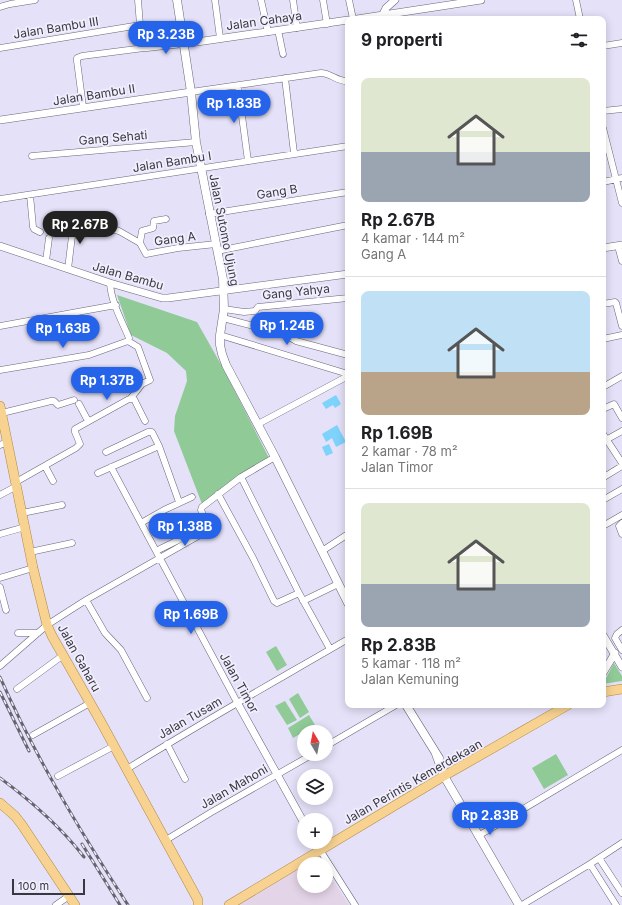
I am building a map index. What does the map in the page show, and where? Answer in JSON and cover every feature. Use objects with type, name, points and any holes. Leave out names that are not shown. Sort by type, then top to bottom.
[{"type":"main road","name":"Jalan Sutomo Ujung","points":[[177,0],[191,92],[196,142],[224,290],[224,309],[220,335],[222,354],[226,365],[275,457],[345,597]]},
{"type":"main road","name":"Jalan Gaharu","points":[[0,408],[4,443],[17,484],[33,568],[47,625],[62,656],[90,703],[200,903]]},
{"type":"main road","points":[[606,692],[622,689]]},
{"type":"main road","points":[[408,708],[436,754],[478,836],[520,905]]},
{"type":"main road","name":"Jalan Perintis Kemerdekaan","points":[[333,837],[447,775],[561,708]]},
{"type":"main road","points":[[0,803],[15,816],[22,825],[75,905]]},
{"type":"main road","name":"Jalan Perintis Kemerdekaan","points":[[229,905],[313,849]]},
{"type":"street","points":[[0,7],[35,0]]},
{"type":"street","points":[[138,0],[140,25],[146,48]]},
{"type":"street","points":[[215,0],[220,38]]},
{"type":"street","points":[[260,0],[268,32]]},
{"type":"street","points":[[293,0],[297,28]]},
{"type":"street","points":[[323,0],[327,24]]},
{"type":"street","points":[[349,0],[352,16]]},
{"type":"street","points":[[382,16],[386,8],[395,0]]},
{"type":"street","points":[[388,16],[481,0]]},
{"type":"street","points":[[576,0],[579,16]]},
{"type":"street","name":"Jalan Cahaya","points":[[183,44],[345,21]]},
{"type":"street","name":"Jalan Bambu III","points":[[0,48],[140,25]]},
{"type":"street","points":[[278,30],[282,54]]},
{"type":"street","points":[[606,45],[622,42]]},
{"type":"street","points":[[83,107],[77,58],[82,56],[183,44]]},
{"type":"street","points":[[191,92],[324,73],[345,81]]},
{"type":"street","points":[[285,78],[294,153]]},
{"type":"street","points":[[238,86],[248,161]]},
{"type":"street","name":"Jalan Bambu II","points":[[0,120],[191,92]]},
{"type":"street","points":[[606,111],[622,109]]},
{"type":"street","points":[[606,140],[610,156],[619,179],[622,203]]},
{"type":"street","name":"Gang Sehati","points":[[32,156],[196,142]]},
{"type":"street","name":"Jalan Bambu I","points":[[0,199],[345,146]]},
{"type":"street","points":[[606,181],[619,179]]},
{"type":"street","name":"Gang B","points":[[209,214],[345,192]]},
{"type":"street","points":[[30,195],[33,228],[40,232]]},
{"type":"street","points":[[140,243],[142,231],[153,228],[154,221],[166,219]]},
{"type":"street","name":"Gang A","points":[[68,269],[73,228],[75,225],[98,223],[104,227],[119,231],[140,243],[146,254],[178,248],[216,248],[345,226]]},
{"type":"street","points":[[46,261],[49,238]]},
{"type":"street","name":"Jalan Bambu","points":[[0,246],[68,269],[110,287],[162,298],[345,274]]},
{"type":"street","points":[[606,248],[620,246],[622,261]]},
{"type":"street","points":[[110,287],[129,338],[128,341]]},
{"type":"street","name":"Gang Yahya","points":[[224,309],[249,312],[255,311],[258,307],[345,298]]},
{"type":"street","points":[[606,304],[615,302],[620,307],[622,326]]},
{"type":"street","points":[[0,326],[116,305]]},
{"type":"street","points":[[223,318],[284,334],[296,341],[345,354]]},
{"type":"street","points":[[220,335],[345,374]]},
{"type":"street","points":[[606,338],[622,335]]},
{"type":"street","points":[[0,370],[89,355],[128,341]]},
{"type":"street","points":[[0,495],[79,446],[74,430],[76,428],[131,398],[142,384],[150,380],[138,347],[128,341]]},
{"type":"street","points":[[606,385],[622,376]]},
{"type":"street","points":[[258,424],[345,377]]},
{"type":"street","points":[[131,398],[134,399],[145,422]]},
{"type":"street","points":[[0,408],[54,400],[58,405],[76,402],[88,421]]},
{"type":"street","points":[[606,408],[614,404],[622,418]]},
{"type":"street","points":[[106,452],[150,431],[159,446],[179,502]]},
{"type":"street","points":[[606,437],[622,431]]},
{"type":"street","points":[[606,441],[622,463]]},
{"type":"street","points":[[98,473],[159,446]]},
{"type":"street","points":[[0,666],[47,625],[86,600],[207,531],[208,527],[201,508],[241,477],[275,457]]},
{"type":"street","points":[[45,466],[53,481]]},
{"type":"street","points":[[606,476],[622,466]]},
{"type":"street","name":"Jalan Timor","points":[[111,467],[298,813]]},
{"type":"street","points":[[241,477],[303,601],[330,649]]},
{"type":"street","points":[[606,498],[622,489]]},
{"type":"street","points":[[218,494],[253,558],[274,601],[277,603],[299,593]]},
{"type":"street","points":[[142,523],[179,502],[192,497]]},
{"type":"street","points":[[22,513],[62,505]]},
{"type":"street","points":[[606,524],[622,515]]},
{"type":"street","points":[[622,524],[619,526],[622,534]]},
{"type":"street","points":[[0,534],[25,527]]},
{"type":"street","points":[[156,551],[204,527]]},
{"type":"street","points":[[322,551],[345,536]]},
{"type":"street","points":[[30,552],[72,543]]},
{"type":"street","points":[[0,578],[33,568]]},
{"type":"street","points":[[303,601],[338,584]]},
{"type":"street","points":[[0,587],[6,610]]},
{"type":"street","points":[[86,600],[105,633],[121,650],[147,698]]},
{"type":"street","points":[[622,630],[615,638],[622,650]]},
{"type":"street","points":[[18,633],[38,633]]},
{"type":"street","points":[[606,640],[622,667]]},
{"type":"street","name":"Jalan Tusam","points":[[127,770],[167,744],[345,641]]},
{"type":"street","points":[[606,668],[614,653]]},
{"type":"street","points":[[17,689],[62,656]]},
{"type":"street","points":[[33,735],[90,703]]},
{"type":"street","points":[[333,742],[391,708]]},
{"type":"street","points":[[167,744],[185,779]]},
{"type":"street","points":[[58,776],[114,746]]},
{"type":"street","points":[[478,836],[622,750]]},
{"type":"street","name":"Jalan Mahoni","points":[[166,840],[300,761]]},
{"type":"street","points":[[520,905],[590,864],[622,843]]},
{"type":"street","points":[[319,849],[355,905]]},
{"type":"street","points":[[599,858],[622,893]]},
{"type":"street","points":[[590,864],[616,905]]},
{"type":"street","points":[[56,905],[70,896]]},
{"type":"shaded area","points":[[315,854],[317,857],[310,857]]},
{"type":"shaded area","points":[[297,865],[297,893],[333,893],[333,881],[349,905],[229,905]]},
{"type":"green space","points":[[117,295],[197,322],[223,368],[269,458],[202,504],[174,431],[175,416],[187,381],[186,371],[167,353],[131,335]]},
{"type":"green space","points":[[276,646],[287,665],[277,671],[266,652]]},
{"type":"green space","points":[[614,663],[622,676],[622,681],[606,684],[606,678]]},
{"type":"green space","points":[[298,693],[309,712],[300,718],[289,699]]},
{"type":"green space","points":[[285,701],[297,720],[287,725],[275,706]]},
{"type":"green space","points":[[309,715],[315,725],[297,725],[297,736],[293,738],[288,728]]},
{"type":"green space","points":[[556,754],[568,775],[544,789],[532,768]]},
{"type":"water","points":[[336,395],[341,404],[335,408],[333,405],[326,409],[322,403]]},
{"type":"water","points":[[337,425],[345,442],[336,447],[332,438],[326,442],[322,434]]},
{"type":"water","points":[[329,444],[333,453],[326,456],[322,447]]},
{"type":"railway","points":[[0,677],[28,736],[60,794],[128,905]]},
{"type":"railway","points":[[0,692],[29,751]]},
{"type":"railway","points":[[0,778],[45,814],[84,857]]},
{"type":"railway","points":[[82,844],[120,905]]}]
